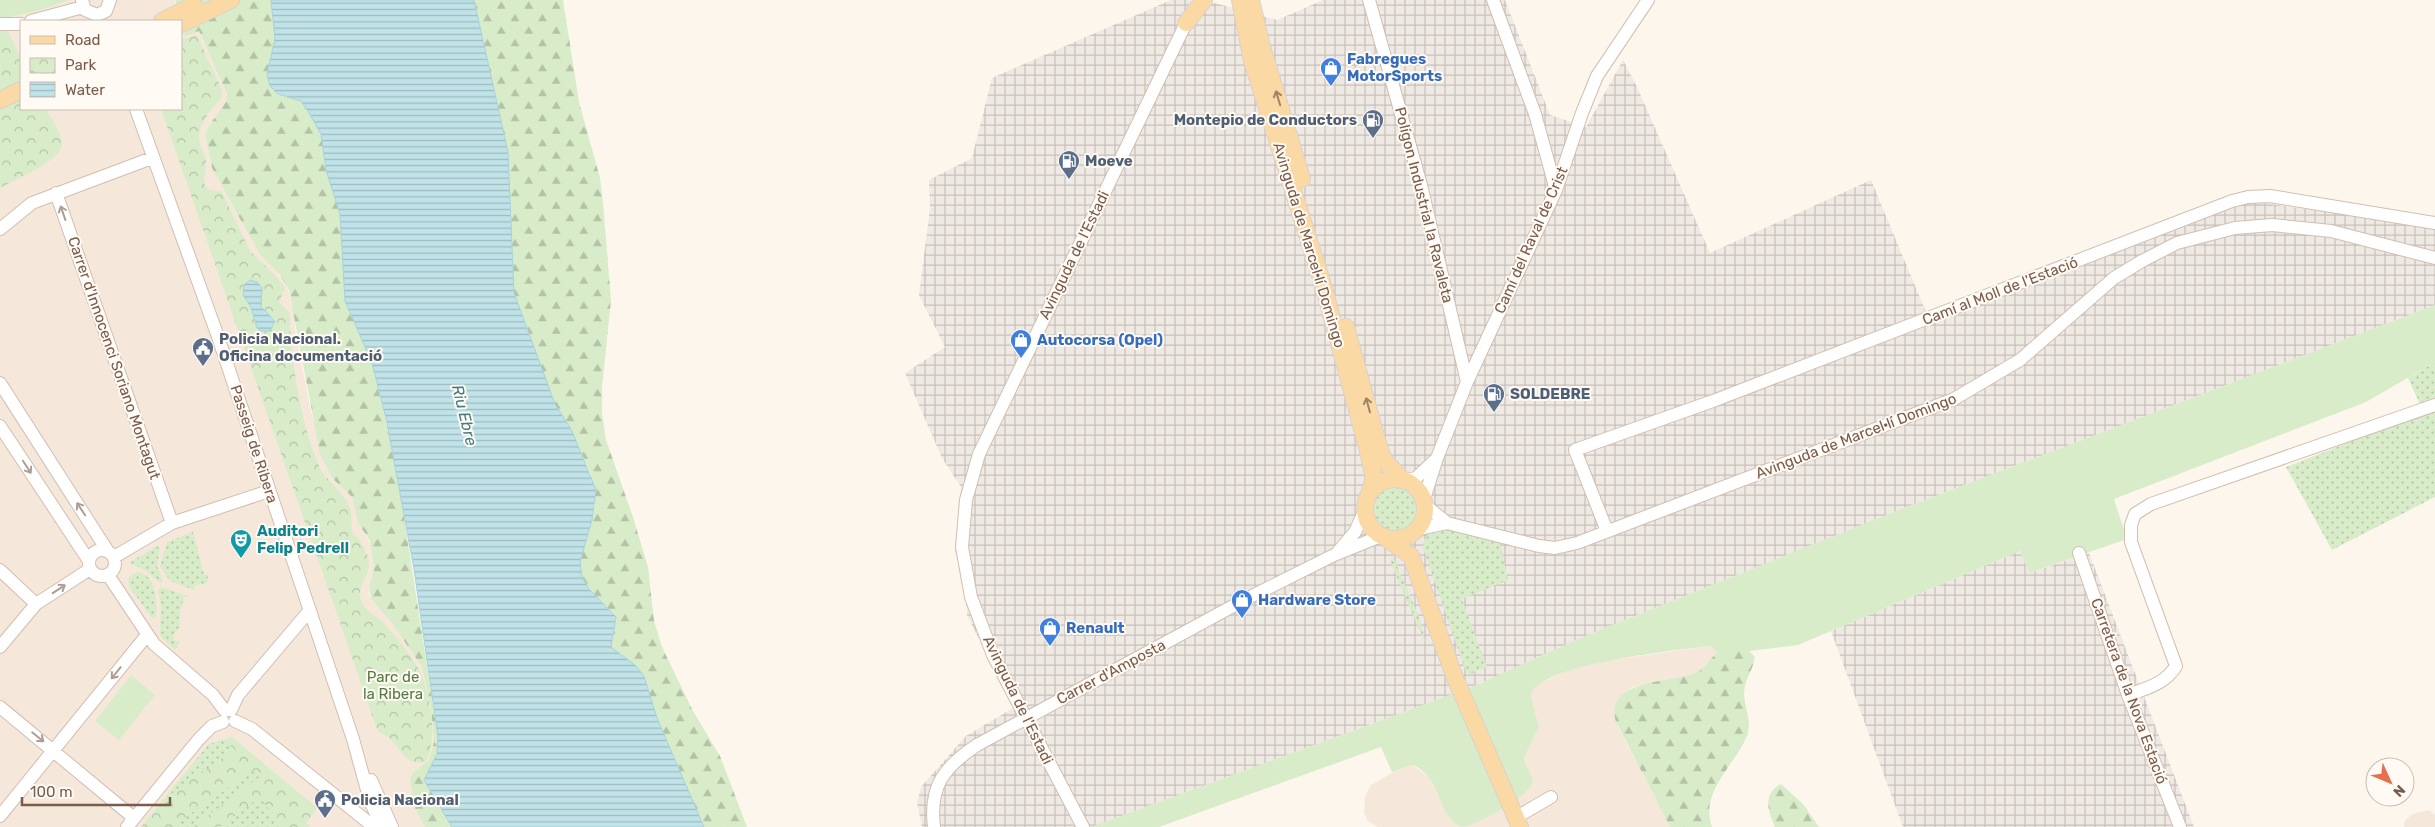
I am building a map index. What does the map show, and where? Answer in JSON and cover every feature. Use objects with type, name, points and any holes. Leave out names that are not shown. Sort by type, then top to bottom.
[{"type":"main road","points":[[164,20],[205,0]]},
{"type":"main road","points":[[182,24],[231,0]]},
{"type":"main road","points":[[1186,23],[1192,0]]},
{"type":"main road","points":[[1186,23],[1204,0]]},
{"type":"main road","points":[[1229,0],[1252,62]]},
{"type":"main road","name":"Avinguda de Marcel·lí Domingo","points":[[1240,0],[1252,62],[1324,288],[1373,470],[1374,478],[1370,491]]},
{"type":"main road","points":[[1251,0],[1261,44],[1364,389],[1379,446],[1384,460],[1404,480],[1417,488],[1424,502],[1425,514],[1416,530],[1414,550],[1411,556]]},
{"type":"main road","points":[[0,100],[20,90]]},
{"type":"main road","points":[[0,112],[20,102]]},
{"type":"main road","points":[[1404,480],[1388,479],[1370,491],[1366,499],[1364,512],[1369,526],[1411,556],[1454,678],[1515,824]]},
{"type":"main road","points":[[1384,538],[1397,540],[1416,530]]},
{"type":"street","points":[[34,20],[83,4],[90,14],[104,17],[110,0]]},
{"type":"street","name":"Polígon Industrial la Ravaleta","points":[[1369,0],[1421,185],[1467,382]]},
{"type":"street","points":[[1493,0],[1535,114],[1556,190]]},
{"type":"street","name":"Camí del Raval de Crist","points":[[1424,502],[1437,458],[1467,382],[1556,190],[1597,76],[1648,0]]},
{"type":"street","name":"Avinguda de l'Estadi","points":[[1083,827],[993,655],[971,597],[962,547],[966,500],[979,454],[1186,23]]},
{"type":"street","points":[[0,24],[20,24]]},
{"type":"street","name":"Passeig de Ribera","points":[[136,110],[152,158],[217,334],[353,739]]},
{"type":"street","points":[[0,229],[32,203],[152,158]]},
{"type":"street","name":"Carrer d'Innocenci Soriano Montagut","points":[[56,193],[172,523]]},
{"type":"street","name":"Camí al Moll de l'Estació","points":[[1607,532],[1575,450],[1713,402],[2248,196],[2270,196],[2435,223]]},
{"type":"street","name":"Avinguda de Marcel·lí Domingo","points":[[1447,523],[1539,546],[1555,548],[1607,532],[1954,399],[2020,360],[2114,278],[2177,243],[2235,228],[2272,225],[2331,231],[2435,258]]},
{"type":"street","points":[[0,383],[111,553],[115,566],[108,574],[98,575],[89,565],[0,426]]},
{"type":"street","points":[[2128,695],[2162,682],[2176,666],[2131,542],[2134,514],[2151,504],[2435,405]]},
{"type":"street","points":[[1404,480],[1416,478],[1437,458]]},
{"type":"street","points":[[0,647],[36,604],[89,565],[95,551],[111,553],[172,523],[269,491]]},
{"type":"street","points":[[1424,502],[1447,523]]},
{"type":"street","points":[[1334,555],[1355,532],[1364,512]]},
{"type":"street","points":[[1416,530],[1447,523]]},
{"type":"street","name":"Carrer d'Amposta","points":[[934,827],[932,809],[935,790],[943,774],[957,758],[970,749],[1246,599],[1334,555],[1384,538]]},
{"type":"street","name":"Carretera de la Nova Estació","points":[[2079,554],[2128,695],[2180,827]]},
{"type":"street","points":[[0,570],[36,604]]},
{"type":"street","points":[[108,574],[146,635],[164,654],[213,695],[229,716],[252,729],[374,827]]},
{"type":"street","points":[[0,707],[54,750],[130,822],[199,739],[212,726],[229,716],[238,695],[310,610]]},
{"type":"street","points":[[0,816],[146,635]]},
{"type":"street","points":[[353,739],[370,798],[382,827]]},
{"type":"street","points":[[353,739],[392,827]]},
{"type":"street","points":[[1515,824],[1551,797]]},
{"type":"street","points":[[354,810],[360,808],[370,798]]},
{"type":"shaded area","points":[[69,0],[174,0],[181,20],[20,20],[20,110],[182,110],[182,23],[199,31],[227,94],[226,102],[208,127],[205,135],[212,168],[260,255],[274,268],[287,286],[295,317],[295,330],[311,412],[333,479],[352,497],[358,523],[371,545],[374,569],[369,586],[369,595],[391,622],[422,667],[431,710],[434,742],[429,760],[412,773],[410,781],[425,827],[0,827],[0,19],[38,11]]},
{"type":"shaded area","points":[[1171,0],[1204,0],[1277,20],[1323,0],[1505,0],[1550,115],[1586,127],[1623,60],[1637,87],[1710,253],[1871,180],[1931,324],[2250,201],[2435,228],[2435,305],[1899,510],[1585,636],[1472,687],[1091,827],[922,827],[917,803],[921,787],[966,736],[1013,708],[967,615],[965,585],[955,550],[961,487],[942,458],[905,373],[945,347],[919,295],[930,208],[929,180],[972,158],[992,78]]},
{"type":"shaded area","points":[[2020,551],[2029,573],[2089,553],[2194,827],[1903,827],[1831,631]]},
{"type":"shaded area","points":[[1711,646],[1717,653],[1702,670],[1679,679],[1632,687],[1623,693],[1615,709],[1618,727],[1670,827],[1463,827],[1490,815],[1531,785],[1532,780],[1524,758],[1539,727],[1531,696],[1539,684],[1569,670],[1603,661]]},
{"type":"shaded area","points":[[1412,765],[1429,777],[1451,819],[1462,827],[1378,827],[1368,821],[1364,813],[1365,797],[1371,785],[1397,770]]},
{"type":"shaded area","points":[[2429,810],[2435,815],[2435,827],[2404,827],[2405,821],[2412,814]]},
{"type":"green space","points":[[0,0],[69,0],[38,11],[0,19]]},
{"type":"green space","points":[[175,0],[271,0],[275,38],[267,74],[278,94],[301,101],[321,134],[326,170],[340,214],[345,301],[372,363],[396,465],[438,737],[437,754],[424,780],[452,827],[425,827],[415,808],[410,781],[412,773],[429,760],[434,742],[431,710],[422,667],[391,622],[371,599],[369,586],[374,569],[370,541],[358,523],[352,497],[333,479],[320,454],[289,290],[280,275],[260,255],[212,168],[205,135],[208,127],[226,102],[227,94],[199,31],[185,36]]},
{"type":"green space","points":[[474,0],[563,0],[579,102],[600,178],[603,203],[611,300],[602,388],[602,413],[606,440],[648,567],[654,621],[662,647],[693,711],[720,756],[747,827],[704,827],[657,718],[644,676],[611,647],[616,617],[589,589],[582,577],[580,562],[582,548],[595,505],[591,475],[572,431],[555,405],[514,293],[508,152]]},
{"type":"green space","points":[[0,29],[8,32],[20,55],[20,110],[47,110],[58,131],[62,144],[60,150],[47,163],[0,188]]},
{"type":"green space","name":"Parc de la Ribera","points":[[197,35],[221,88],[222,97],[207,116],[199,132],[199,141],[206,161],[205,185],[210,190],[222,192],[250,251],[276,276],[285,288],[279,302],[289,312],[290,316],[292,352],[307,432],[322,472],[342,494],[349,506],[352,532],[361,543],[368,558],[368,571],[360,593],[361,600],[371,613],[385,624],[414,661],[424,684],[432,719],[432,743],[425,762],[417,763],[410,761],[392,740],[378,732],[161,110],[182,110],[182,40]]},
{"type":"green space","points":[[2435,305],[2435,362],[2366,402],[2114,499],[2127,539],[2029,573],[2020,551],[1798,645],[1749,651],[1731,649],[1717,653],[1711,646],[1612,660],[1557,675],[1539,685],[1531,696],[1539,727],[1524,758],[1533,781],[1532,784],[1528,790],[1511,803],[1469,825],[1462,827],[1454,823],[1448,816],[1435,787],[1422,770],[1412,765],[1392,772],[1381,747],[1159,827],[1091,827],[1472,687],[1585,636],[1899,510]]},
{"type":"green space","points":[[2435,362],[2435,497],[2332,550],[2286,467],[2424,413],[2408,378]]},
{"type":"green space","points":[[1394,487],[1407,491],[1413,497],[1417,510],[1413,523],[1407,529],[1394,533],[1381,529],[1375,523],[1371,510],[1375,497],[1381,491]]},
{"type":"green space","points":[[1446,527],[1499,539],[1508,580],[1462,599],[1487,667],[1467,675],[1423,548],[1425,539],[1430,533]]},
{"type":"green space","points":[[193,532],[204,574],[208,575],[207,583],[196,585],[194,590],[170,581],[160,566],[167,542]]},
{"type":"green space","points":[[157,546],[160,549],[157,566],[163,580],[160,583],[145,570],[129,563]]},
{"type":"green space","points":[[1393,557],[1420,619],[1426,645],[1390,561]]},
{"type":"green space","points":[[136,572],[148,577],[152,582],[157,610],[156,616],[152,618],[128,585],[129,577]]},
{"type":"green space","points":[[161,587],[188,596],[184,598],[180,611],[179,628],[173,635],[174,640],[180,642],[175,650],[160,636],[161,605],[158,590]]},
{"type":"green space","points":[[1740,648],[1749,651],[1755,657],[1744,689],[1749,721],[1748,731],[1742,747],[1714,790],[1709,814],[1712,827],[1670,827],[1616,722],[1615,708],[1620,697],[1629,690],[1641,685],[1695,673],[1702,669],[1719,652]]},
{"type":"green space","points":[[131,675],[155,695],[119,740],[95,721]]},
{"type":"green space","points":[[232,737],[317,808],[306,823],[311,827],[141,827],[209,744]]},
{"type":"green space","points":[[221,740],[235,749],[164,799],[209,744]]},
{"type":"green space","points":[[256,769],[262,775],[193,827],[178,827],[175,824]]},
{"type":"green space","points":[[1781,784],[1803,804],[1819,827],[1775,827],[1768,803],[1771,793]]},
{"type":"green space","points":[[260,797],[281,827],[220,827]]},
{"type":"water","name":"Riu Ebre","points":[[271,0],[474,0],[508,152],[514,293],[555,404],[572,431],[596,490],[592,520],[580,562],[582,577],[589,589],[616,617],[611,647],[635,665],[644,676],[657,718],[704,827],[452,827],[424,780],[437,754],[438,737],[414,569],[387,423],[372,363],[345,301],[340,214],[326,170],[321,134],[301,101],[278,94],[270,86],[267,74],[275,38]]},
{"type":"water","points":[[250,280],[257,282],[262,288],[261,307],[275,321],[270,331],[261,331],[257,328],[251,307],[243,295],[244,285]]},
{"type":"place","name":"Fabregues MotorSports","points":[[1331,87]]},
{"type":"place","name":"Montepio de Conductors","points":[[1373,139]]},
{"type":"place","name":"Moeve","points":[[1069,180]]},
{"type":"place","name":"Autocorsa (Opel)","points":[[1021,359]]},
{"type":"place","name":"Policia Nacional. Oficina documentació","points":[[203,367]]},
{"type":"place","name":"SOLDEBRE","points":[[1494,413]]},
{"type":"place","name":"Auditori Felip Pedrell","points":[[241,559]]},
{"type":"place","name":"Hardware Store","points":[[1242,619]]},
{"type":"place","name":"Renault","points":[[1050,647]]},
{"type":"place","name":"Policia Nacional","points":[[325,819]]}]
